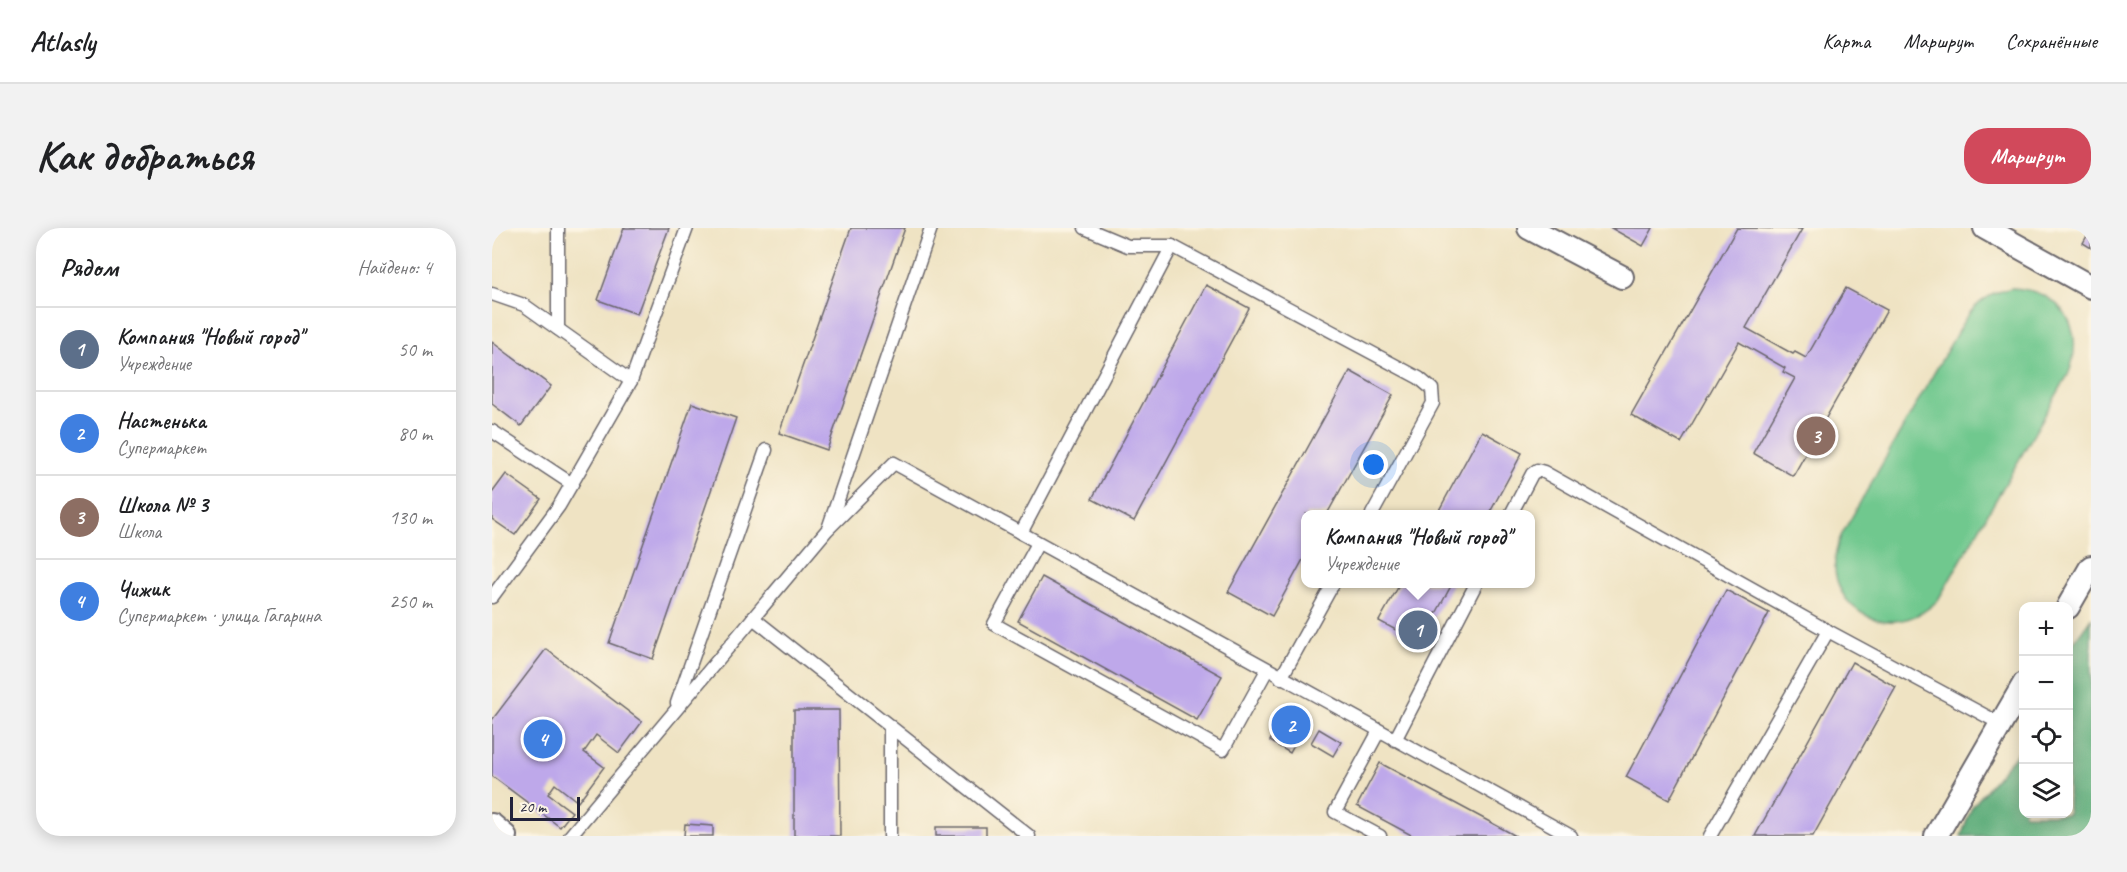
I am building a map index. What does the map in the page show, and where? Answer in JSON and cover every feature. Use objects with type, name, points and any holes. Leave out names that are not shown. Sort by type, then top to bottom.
[{"type":"street","points":[[1529,228],[1622,277]]},
{"type":"street","points":[[1985,228],[2009,234],[2091,287]]},
{"type":"street","points":[[2070,602],[2091,567]]},
{"type":"street","points":[[1936,836],[2019,693]]},
{"type":"street","points":[[492,825],[505,836]]},
{"type":"lane","points":[[558,228],[558,329]]},
{"type":"lane","points":[[492,597],[559,506],[631,381],[687,228]]},
{"type":"lane","points":[[827,530],[932,228]]},
{"type":"lane","points":[[1085,228],[1128,246],[1172,246],[1419,378],[1432,388],[1433,403],[1374,510]]},
{"type":"lane","points":[[1021,533],[1172,246]]},
{"type":"lane","points":[[492,294],[524,306],[631,381]]},
{"type":"lane","points":[[492,431],[572,484]]},
{"type":"lane","points":[[674,710],[766,450]]},
{"type":"lane","points":[[570,836],[827,530],[894,463],[1571,836]]},
{"type":"lane","points":[[1513,510],[1532,474],[1537,470],[1544,472],[1828,631],[2001,724]]},
{"type":"lane","points":[[1038,543],[994,624],[1223,750],[1267,670]]},
{"type":"lane","points":[[1281,678],[1331,588]]},
{"type":"lane","points":[[1395,740],[1474,588]]},
{"type":"lane","points":[[753,618],[1029,836]]},
{"type":"lane","points":[[1710,836],[1828,631]]},
{"type":"lane","points":[[890,727],[890,836]]},
{"type":"lane","points":[[1379,731],[1335,812],[1380,836]]},
{"type":"green space","points":[[2012,288],[2030,290],[2045,296],[2057,304],[2066,315],[2072,328],[2074,342],[2073,358],[2068,375],[1938,600],[1918,615],[1897,621],[1878,620],[1860,612],[1846,599],[1837,581],[1835,560],[1841,536],[1965,319],[1986,299]]},
{"type":"green space","points":[[2091,618],[2091,836],[1961,836],[1972,807],[2019,751],[2019,818],[2073,818],[2073,643]]},
{"type":"building","points":[[624,228],[669,228],[637,314],[598,300]]},
{"type":"building","points":[[851,228],[905,228],[827,450],[779,433]]},
{"type":"building","points":[[1611,228],[1653,228],[1643,246]]},
{"type":"building","points":[[1737,228],[1802,229],[1746,328],[1793,354],[1795,352],[1806,358],[1846,288],[1887,310],[1793,476],[1753,453],[1795,378],[1783,372],[1785,368],[1739,342],[1681,443],[1631,415]]},
{"type":"building","points":[[2091,229],[2091,248],[2083,243]]},
{"type":"building","points":[[1206,285],[1249,308],[1134,521],[1092,499]]},
{"type":"building","points":[[492,342],[551,386],[521,426],[492,404]]},
{"type":"building","points":[[1350,371],[1393,395],[1329,510],[1301,510],[1301,563],[1272,616],[1228,592]]},
{"type":"building","points":[[692,403],[736,418],[653,659],[609,643]]},
{"type":"building","points":[[1482,431],[1522,453],[1491,510],[1439,510]]},
{"type":"building","points":[[506,474],[541,499],[515,535],[492,519],[492,493]]},
{"type":"building","points":[[1042,577],[1222,676],[1197,720],[1018,621]]},
{"type":"building","points":[[1398,588],[1450,588],[1420,643],[1379,621]]},
{"type":"building","points":[[1726,590],[1769,613],[1669,800],[1626,777]]},
{"type":"building","points":[[546,649],[642,722],[619,753],[596,735],[584,752],[604,767],[578,802],[555,784],[548,794],[572,812],[560,827],[492,776],[492,720]]},
{"type":"building","points":[[1852,662],[1896,687],[1813,836],[1755,836]]},
{"type":"building","points":[[794,710],[839,710],[840,836],[794,836]]},
{"type":"building","points":[[1286,713],[1306,724],[1290,753],[1270,741]]},
{"type":"building","points":[[1319,729],[1341,742],[1333,756],[1311,743]]},
{"type":"building","points":[[1380,763],[1516,836],[1413,836],[1357,806]]},
{"type":"building","points":[[685,824],[713,826],[713,836],[684,836]]},
{"type":"building","points":[[936,827],[986,827],[986,836],[936,836]]},
{"type":"place","name":"Школа № 3","points":[[1816,436]]},
{"type":"place","name":"Компания \"Новый город\"","points":[[1418,630]]},
{"type":"place","name":"Настенька","points":[[1291,725]]},
{"type":"place","name":"Чижик","points":[[543,739]]}]
